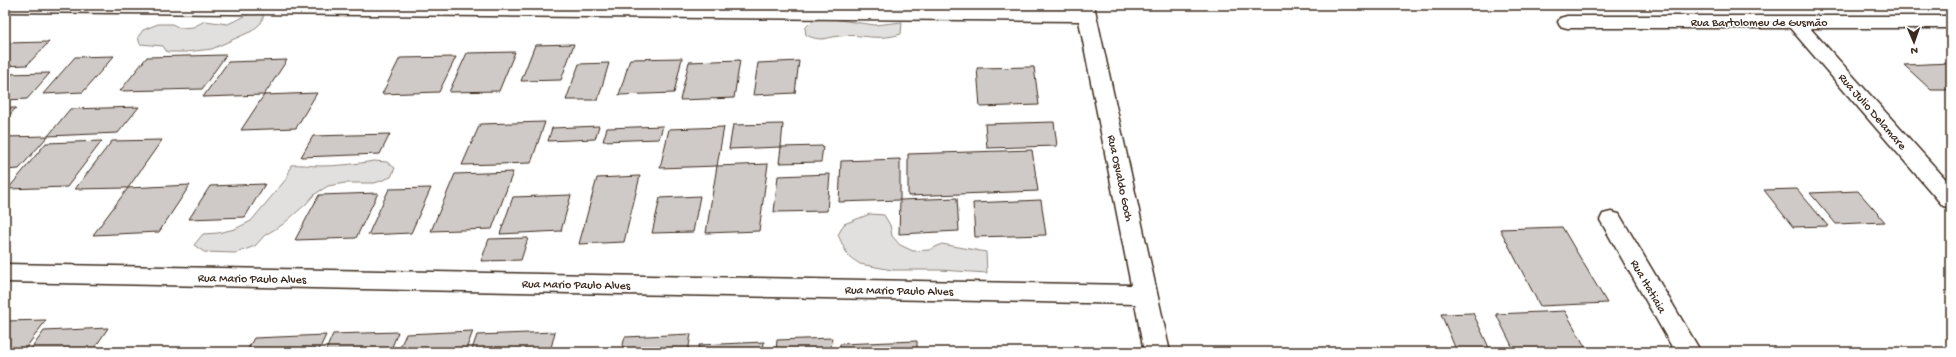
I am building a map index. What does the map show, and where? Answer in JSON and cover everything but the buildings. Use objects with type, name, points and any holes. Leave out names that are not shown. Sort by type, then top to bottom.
[{"type":"street","points":[[5,6],[1086,10]]},
{"type":"street","name":"Rua Osvaldo Goch","points":[[1086,10],[1157,352]]},
{"type":"street","name":"Rua Bartolomeu de Gusmão","points":[[1567,22],[1951,22]]},
{"type":"street","name":"Rua Julio Delamare","points":[[1795,22],[1951,200]]},
{"type":"street","name":"Rua Itatiaia","points":[[1611,220],[1688,352]]},
{"type":"street","name":"Rua Mario Paulo Alves","points":[[5,273],[1146,295]]},
{"type":"shaded area","points":[[853,5],[1052,5],[1040,10],[858,8]]},
{"type":"shaded area","points":[[254,12],[264,15],[261,23],[252,31],[212,49],[186,52],[167,52],[163,46],[140,44],[138,37],[143,30],[158,24],[172,24],[180,28],[193,27],[205,21],[228,24]]},
{"type":"shaded area","points":[[825,18],[875,25],[902,22],[901,34],[884,37],[847,35],[819,39],[806,35],[805,28],[812,21]]},
{"type":"shaded area","points":[[374,161],[387,162],[395,168],[391,177],[375,183],[345,183],[328,186],[315,194],[282,225],[265,235],[255,246],[236,253],[204,252],[194,245],[203,234],[218,233],[235,229],[251,221],[287,178],[291,165],[334,166]]},
{"type":"shaded area","points":[[870,214],[884,215],[890,225],[892,236],[900,245],[913,251],[929,250],[942,244],[986,252],[987,273],[940,270],[892,270],[860,264],[848,256],[838,235],[844,224]]}]
